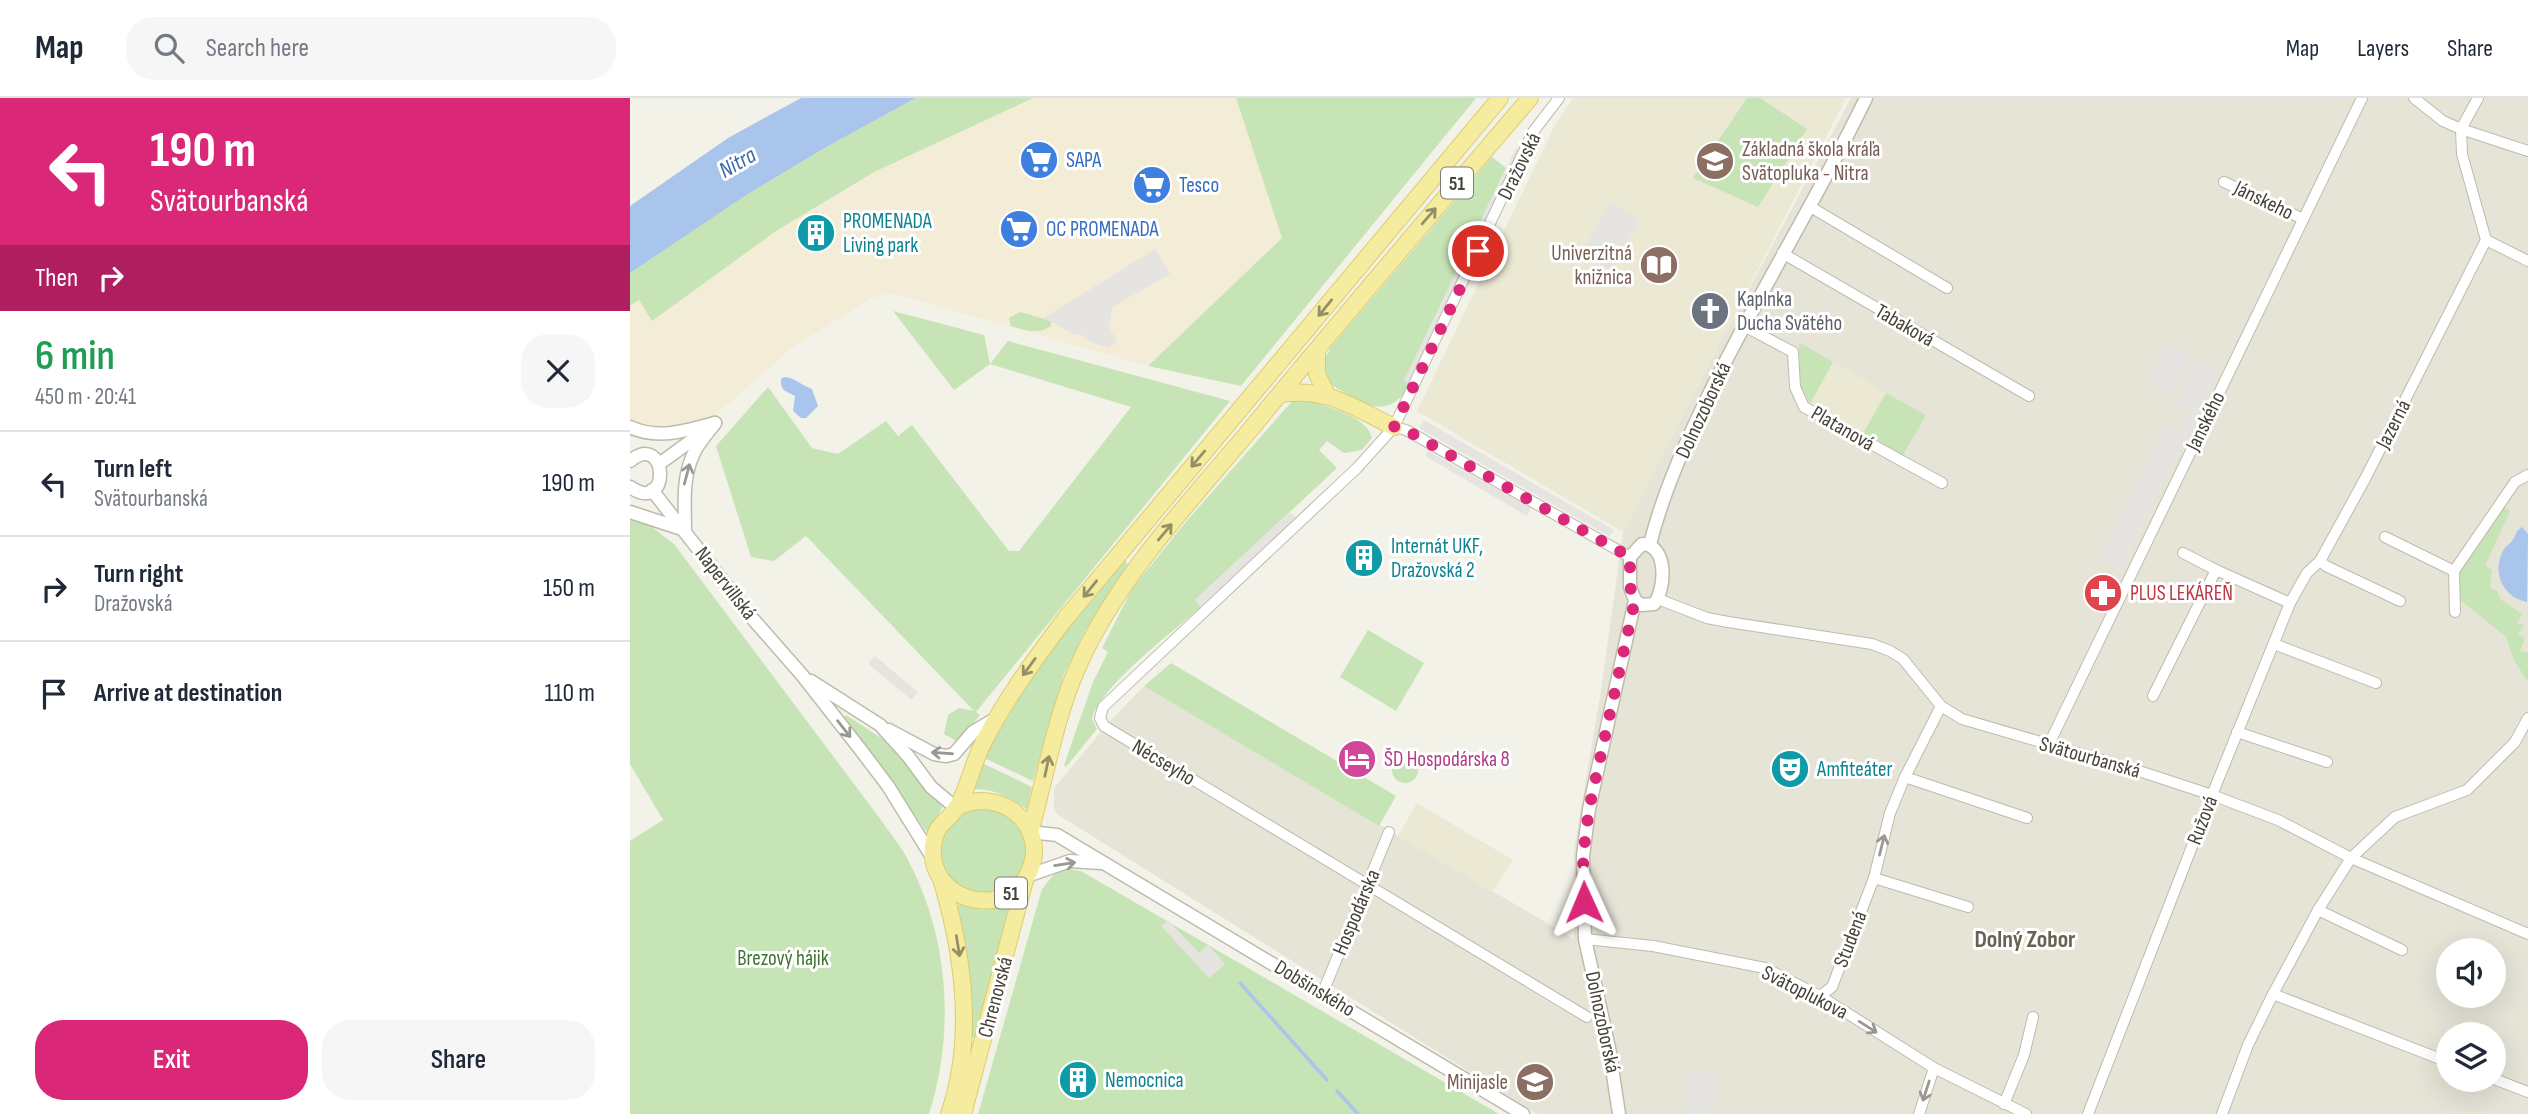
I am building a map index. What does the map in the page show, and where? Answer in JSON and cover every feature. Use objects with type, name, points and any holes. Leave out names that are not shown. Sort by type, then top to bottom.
[{"type":"main road","name":"51","points":[[934,860],[933,848],[937,831],[956,808],[976,756],[996,718],[1028,668],[1065,619],[1500,98]]},
{"type":"main road","name":"51","points":[[942,879],[960,896],[985,902],[1005,897],[1026,878],[1034,855],[1030,832],[1052,744],[1070,686],[1110,607],[1151,549],[1264,412],[1530,98]]},
{"type":"main road","points":[[1317,350],[1317,374],[1327,394]]},
{"type":"main road","points":[[1280,394],[1300,391],[1327,394],[1394,427]]},
{"type":"main road","points":[[956,808],[974,801],[997,802],[1017,813],[1030,832]]},
{"type":"main road","points":[[934,860],[942,879]]},
{"type":"main road","name":"Chrenovská","points":[[963,1114],[1026,878]]},
{"type":"main road","name":"Chrenovská","points":[[942,879],[956,936],[964,1020],[961,1062],[949,1114]]},
{"type":"street","name":"Dražovská","points":[[1394,427],[1533,132],[1559,98]]},
{"type":"street","name":"Dolnozoborská","points":[[1650,544],[1658,513],[1696,421],[1782,253],[1866,98]]},
{"type":"street","name":"Janského","points":[[2049,744],[2362,98]]},
{"type":"street","points":[[2414,98],[2443,121],[2528,151]]},
{"type":"street","points":[[2478,98],[2461,129],[2462,154],[2486,240],[2528,261]]},
{"type":"street","name":"Jánskeho","points":[[2224,182],[2303,219]]},
{"type":"street","points":[[1809,206],[1947,288]]},
{"type":"street","name":"Jazerná","points":[[2290,603],[2307,573],[2320,561],[2366,477],[2486,240]]},
{"type":"street","name":"Tabaková","points":[[1782,253],[2029,396]]},
{"type":"street","name":"Platanová","points":[[1744,326],[1793,352],[1795,387],[1804,407],[1942,483]]},
{"type":"street","points":[[630,427],[641,432],[666,435],[715,424]]},
{"type":"street","points":[[659,464],[715,424]]},
{"type":"street","points":[[630,512],[685,531],[684,484],[693,453],[715,424]]},
{"type":"street","points":[[1394,427],[1406,430],[1630,557],[1642,544],[1650,544],[1658,550],[1661,559],[1661,589],[1654,604],[1641,605],[1635,600]]},
{"type":"street","name":"Nécseyho","points":[[1394,427],[1357,468],[1103,707],[1100,718],[1104,726],[1587,1017]]},
{"type":"street","points":[[631,458],[644,455],[659,464]]},
{"type":"street","points":[[630,487],[642,492],[652,490],[661,478],[659,464]]},
{"type":"street","points":[[2455,612],[2454,571],[2515,482],[2528,475]]},
{"type":"street","name":"Napervillská","points":[[652,490],[888,786],[934,860]]},
{"type":"street","points":[[2385,537],[2454,571]]},
{"type":"street","points":[[2183,553],[2290,603]]},
{"type":"street","name":"Dolnozoborská","points":[[1619,1114],[1609,1048],[1585,939],[1583,856],[1589,809],[1635,600],[1630,587],[1630,557]]},
{"type":"street","points":[[2320,561],[2400,601]]},
{"type":"street","points":[[2153,696],[2216,570]]},
{"type":"street","name":"Svätourbanská","points":[[1658,599],[1717,620],[1872,644],[1890,650],[1903,659],[1941,706],[1962,719],[2212,795],[2278,820],[2351,858],[2528,934]]},
{"type":"street","name":"Ružová","points":[[2088,1114],[2290,603]]},
{"type":"street","points":[[2273,644],[2376,683]]},
{"type":"street","name":"Napervillská","points":[[802,675],[880,725],[931,787],[956,808]]},
{"type":"street","name":"Studená","points":[[1820,996],[1832,987],[1874,878],[1890,813],[1941,706]]},
{"type":"street","points":[[880,725],[934,754],[946,756],[954,754],[973,732],[996,718]]},
{"type":"street","points":[[2222,1114],[2248,1045],[2273,993],[2318,910],[2351,858],[2395,817],[2467,790],[2515,742],[2527,720]]},
{"type":"street","points":[[2237,732],[2327,762]]},
{"type":"street","points":[[1905,777],[2027,818]]},
{"type":"street","name":"Dobšinského","points":[[1030,832],[1057,835],[1523,1114]]},
{"type":"street","name":"Hospodárska","points":[[1322,992],[1389,832]]},
{"type":"street","name":"Dobšinského","points":[[1026,878],[1070,861],[1105,864]]},
{"type":"street","points":[[1874,878],[1968,907]]},
{"type":"street","points":[[2318,910],[2402,950]]},
{"type":"street","name":"Svätoplukova","points":[[1585,939],[1653,947],[1765,968],[1820,996],[1934,1068],[2026,1114]]},
{"type":"street","points":[[2273,993],[2436,1057]]},
{"type":"street","points":[[2004,1104],[2024,1055],[2033,1017]]},
{"type":"street","points":[[1919,1114],[1934,1068]]},
{"type":"street","points":[[2506,1084],[2528,1093]]},
{"type":"shaded area","name":"PROMENADA Living park","points":[[973,98],[1236,98],[1282,238],[1148,366],[891,293],[869,299],[791,349],[716,414],[703,422],[686,427],[643,428],[630,422],[630,306],[680,270]]},
{"type":"shaded area","points":[[1573,98],[1846,98],[1623,532],[1417,411],[1555,125]]},
{"type":"shaded area","points":[[1851,98],[2528,98],[2528,1114],[1537,1114],[1057,814],[1054,808],[1054,788],[1111,720],[1144,686],[1574,939],[1574,850],[1601,691],[1623,532]]},
{"type":"shaded area","points":[[1516,148],[1521,150],[1409,384],[1404,381]]},
{"type":"shaded area","points":[[1610,202],[1640,219],[1611,270],[1581,253]]},
{"type":"shaded area","points":[[1155,249],[1170,274],[1112,307],[1109,326],[1117,342],[1108,348],[1044,318]]},
{"type":"shaded area","points":[[1798,342],[1926,415],[1902,458],[1810,404],[1800,384]]},
{"type":"shaded area","points":[[2166,342],[2192,355],[2171,396],[2145,383]]},
{"type":"shaded area","points":[[2196,360],[2219,371],[2120,571],[2097,559],[2164,425],[2177,430],[2186,412],[2173,405]]},
{"type":"shaded area","points":[[1424,420],[1614,530],[1610,537],[1419,428]]},
{"type":"shaded area","points":[[1428,451],[1531,508],[1527,516],[1425,456]]},
{"type":"shaded area","points":[[1290,512],[1297,519],[1201,607],[1195,600]]},
{"type":"shaded area","points":[[875,656],[918,692],[912,700],[868,664]]},
{"type":"shaded area","points":[[1417,803],[1513,860],[1492,892],[1398,836]]},
{"type":"shaded area","points":[[1168,920],[1199,953],[1208,945],[1225,964],[1209,978],[1161,926]]},
{"type":"shaded area","points":[[1686,1071],[1720,1075],[1713,1114],[1687,1114]]},
{"type":"green space","points":[[916,98],[1033,98],[874,172],[776,231],[652,321],[639,300],[630,306],[630,273],[748,194]]},
{"type":"green space","points":[[1236,98],[1476,98],[1241,386],[1148,366],[1282,238]]},
{"type":"green space","points":[[1747,98],[1760,98],[1807,129],[1758,207],[1693,178]]},
{"type":"green space","points":[[1492,157],[1506,168],[1404,381],[1409,384],[1401,397],[1391,404],[1370,405],[1325,381],[1321,366],[1331,347]]},
{"type":"green space","points":[[893,311],[984,335],[990,364],[954,390]]},
{"type":"green space","points":[[1020,312],[1051,321],[1051,326],[1036,331],[1011,326],[1009,318]]},
{"type":"green space","points":[[1008,341],[1230,401],[976,712],[980,715],[958,742],[944,734],[948,715],[959,708],[974,711],[806,536],[774,561],[751,557],[716,446],[768,387],[812,448],[838,454],[886,421],[898,436],[912,425],[1009,551],[1019,551],[1131,407],[990,364]]},
{"type":"green space","points":[[1799,342],[1833,362],[1810,404],[1800,384]]},
{"type":"green space","points":[[1886,393],[1926,415],[1902,457],[1863,434]]},
{"type":"green space","points":[[1306,399],[1354,418],[1369,430],[1372,438],[1362,450],[1344,453],[1327,441],[1319,450],[1337,468],[1195,600],[1201,607],[1123,675],[1098,706],[1092,719],[1097,729],[1066,767],[1064,765],[1093,682],[1108,652],[1102,648],[1132,589],[1184,524],[1293,400]]},
{"type":"green space","points":[[2504,507],[2510,511],[2485,566],[2492,570],[2492,589],[2497,590],[2500,599],[2522,614],[2517,623],[2524,625],[2518,634],[2525,638],[2520,651],[2528,652],[2528,682],[2514,660],[2506,637],[2457,597],[2457,573]]},
{"type":"green space","name":"Brezový hájik","points":[[630,510],[674,544],[907,858],[933,924],[944,987],[942,1051],[929,1114],[630,1114],[630,841],[663,820],[630,764]]},
{"type":"green space","points":[[1125,560],[1128,565],[1085,631],[1064,674],[1033,781],[982,757],[1045,657]]},
{"type":"green space","points":[[1368,630],[1424,663],[1396,711],[1340,677]]},
{"type":"green space","points":[[1171,663],[1396,796],[1379,826],[1144,686]]},
{"type":"green space","points":[[846,715],[898,749],[916,778],[932,796],[944,803],[929,835],[843,718]]},
{"type":"green space","points":[[1405,757],[1414,761],[1418,770],[1414,779],[1405,783],[1396,779],[1392,770],[1396,761]]},
{"type":"green space","points":[[980,762],[1032,787],[1027,809],[992,791],[969,790]]},
{"type":"green space","points":[[984,809],[1000,813],[1014,822],[1023,836],[1027,852],[1023,868],[1014,882],[1000,891],[984,895],[968,891],[954,882],[945,868],[941,852],[945,836],[954,822],[968,813]]},
{"type":"green space","points":[[1068,869],[1081,871],[1499,1114],[978,1114],[1042,889],[1055,873]]},
{"type":"green space","points":[[1012,902],[977,1039],[970,1036],[968,971],[957,906],[960,904],[983,910]]},
{"type":"water","name":"Nitra","points":[[801,98],[916,98],[748,194],[630,273],[630,206],[728,138]]},
{"type":"water","points":[[792,378],[812,389],[818,406],[806,418],[801,418],[793,411],[795,396],[783,388],[781,379]]},
{"type":"water","points":[[2522,527],[2528,534],[2527,602],[2511,595],[2505,589],[2499,574],[2500,557]]},
{"type":"waterway","points":[[1240,983],[1327,1080]]},
{"type":"waterway","points":[[1337,1091],[1358,1114]]},
{"type":"place","name":"SAPA","points":[[1039,160]]},
{"type":"place","name":"Základná škola kráľa Svätopluka - Nitra","points":[[1715,161]]},
{"type":"place","name":"Tesco","points":[[1152,185]]},
{"type":"place","name":"OC PROMENADA","points":[[1019,229]]},
{"type":"place","name":"PROMENADA Living park","points":[[816,233]]},
{"type":"place","name":"Univerzitná knižnica","points":[[1659,265]]},
{"type":"place","name":"Kaplnka Ducha Svätého","points":[[1710,311]]},
{"type":"place","name":"Internát UKF, Dražovská 2","points":[[1364,558]]},
{"type":"place","name":"PLUS LEKÁREŇ","points":[[2103,593]]},
{"type":"place","name":"ŠD Hospodárska 8","points":[[1357,759]]},
{"type":"place","name":"Amfiteáter","points":[[1790,769]]},
{"type":"place","name":"Nemocnica","points":[[1078,1080]]},
{"type":"place","name":"Minijasle","points":[[1535,1082]]},
{"type":"district","name":"Dolný Zobor","points":[[2025,939]]},
{"type":"route","points":[[1478,251],[1394,427],[1406,430],[1630,557],[1630,587],[1635,600],[1589,809],[1583,856],[1584,902]]}]
